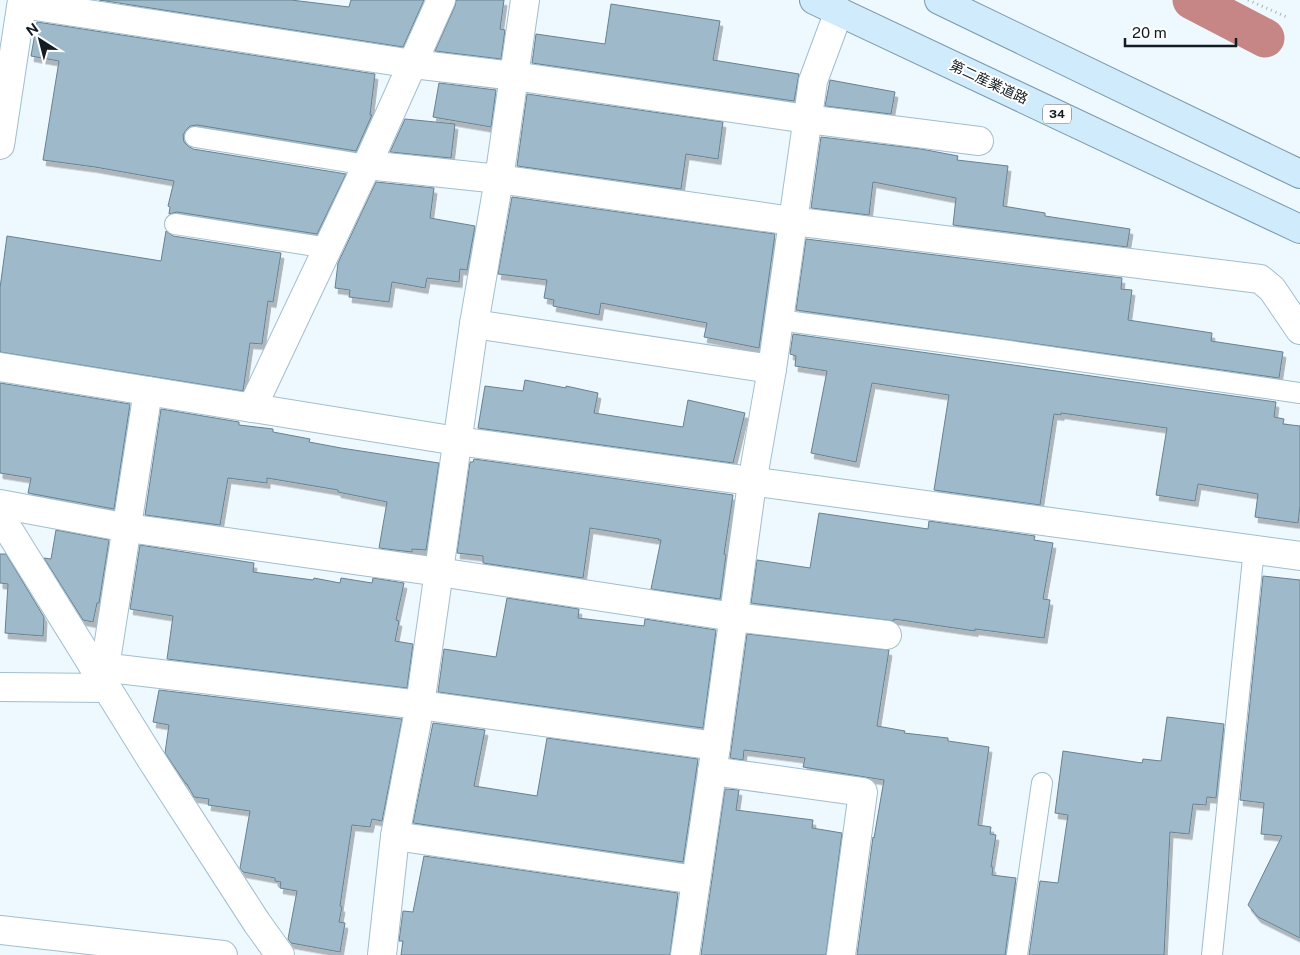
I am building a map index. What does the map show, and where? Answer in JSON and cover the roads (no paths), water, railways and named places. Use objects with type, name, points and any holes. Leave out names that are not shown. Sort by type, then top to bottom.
[{"type":"main road","name":"第二産業道路","points":[[814,0],[1300,229]]},
{"type":"main road","points":[[939,0],[1300,174]]},
{"type":"street","points":[[252,408],[367,165],[441,0]]},
{"type":"street","points":[[382,955],[395,836],[420,705],[474,324],[499,179],[525,0]]},
{"type":"street","points":[[0,145],[22,2],[413,64],[514,76],[807,119],[979,141]]},
{"type":"street","points":[[685,955],[752,482],[772,370],[813,81],[839,11]]},
{"type":"street","points":[[367,165],[499,179],[792,221],[1260,279],[1272,289],[1300,330]]},
{"type":"street","points":[[474,324],[772,370]]},
{"type":"street","points":[[0,368],[457,441],[1300,556]]},
{"type":"street","points":[[102,674],[128,528],[148,391]]},
{"type":"street","points":[[0,504],[128,528],[439,572],[734,617],[887,635]]},
{"type":"street","points":[[0,516],[102,674],[178,800],[280,955]]},
{"type":"street","points":[[0,688],[102,674],[420,705],[714,759],[863,792],[841,955]]},
{"type":"street","points":[[395,836],[696,880]]},
{"type":"street","points":[[0,930],[101,948],[223,955]]},
{"type":"lane","points":[[195,138],[367,165]]},
{"type":"lane","points":[[175,224],[328,248]]},
{"type":"lane","points":[[779,320],[1300,393]]},
{"type":"lane","points":[[1212,955],[1254,549]]},
{"type":"lane","points":[[1017,955],[1042,783]]},
{"type":"waterway","points":[[1192,0],[1265,38]]}]
